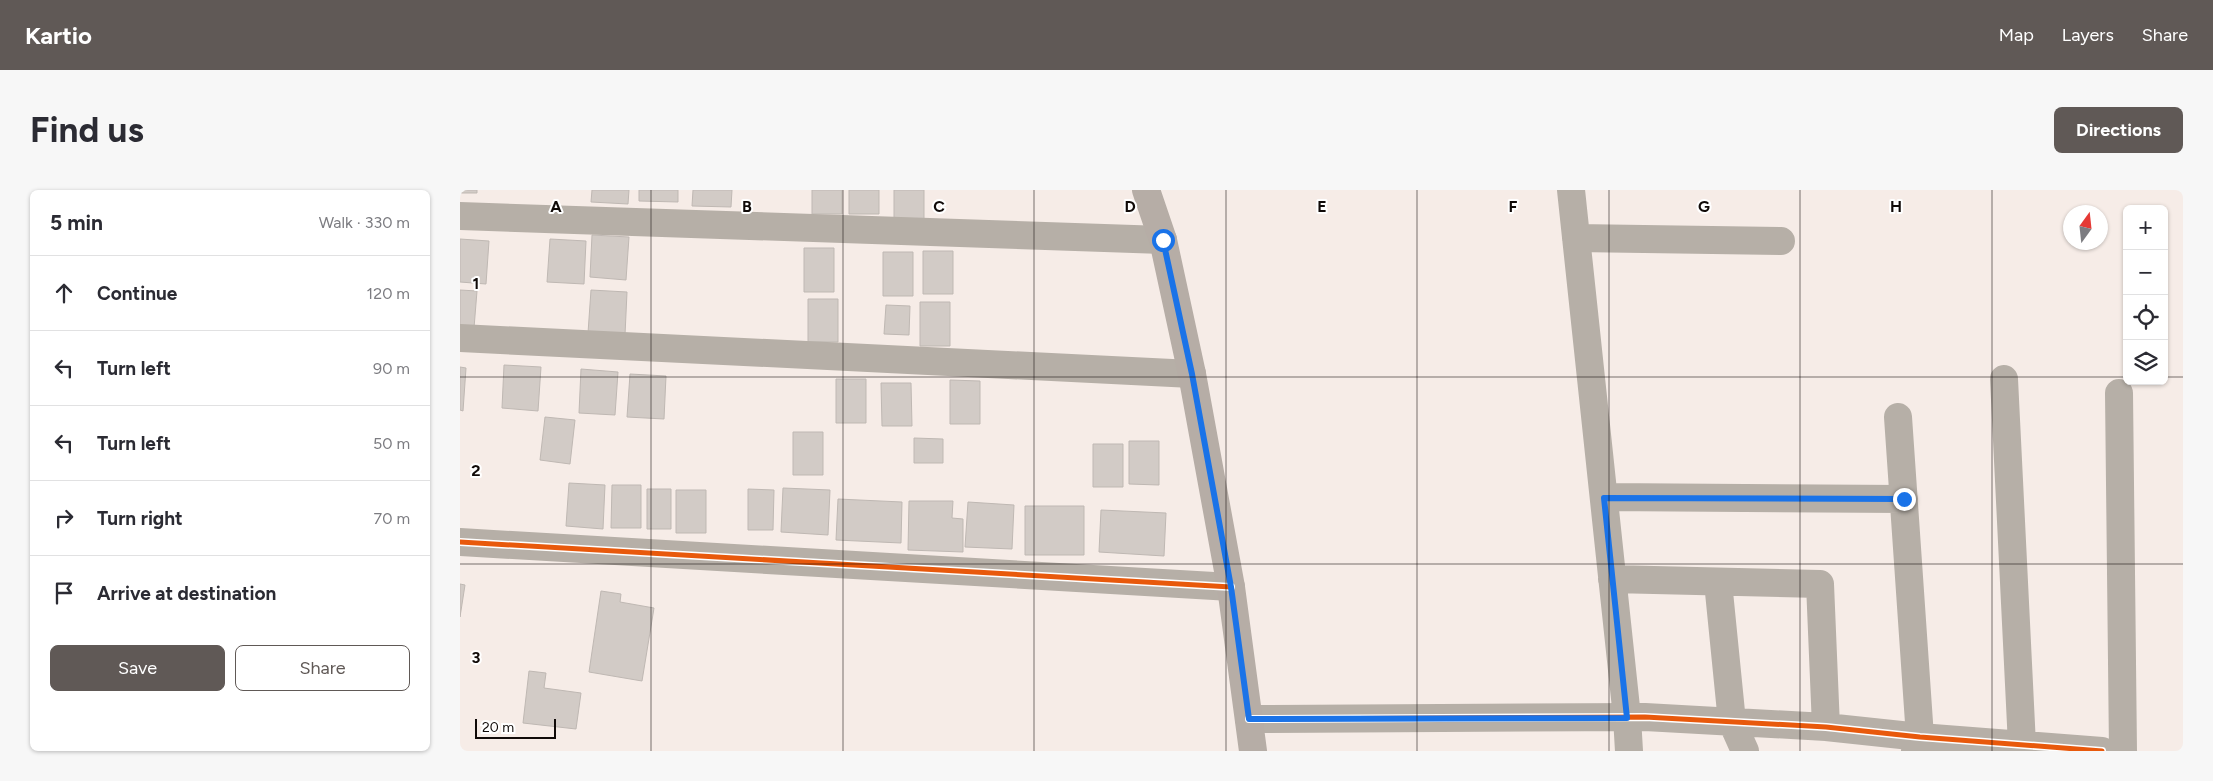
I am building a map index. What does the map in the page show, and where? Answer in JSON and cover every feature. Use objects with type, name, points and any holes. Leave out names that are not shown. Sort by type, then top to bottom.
[{"type":"street","points":[[1146,190],[1163,240],[1192,374],[1231,587],[1253,751]]},
{"type":"street","points":[[1571,190],[1629,751]]},
{"type":"street","points":[[460,216],[1163,240]]},
{"type":"street","points":[[1576,238],[1781,241]]},
{"type":"street","points":[[460,338],[1192,374]]},
{"type":"street","points":[[2004,379],[2022,745]]},
{"type":"street","points":[[2118,393],[2123,751]]},
{"type":"street","points":[[1898,417],[1918,744]]},
{"type":"street","points":[[1604,498],[1904,499]]},
{"type":"street","points":[[460,542],[1231,587]]},
{"type":"street","points":[[1612,579],[1820,584],[1826,727]]},
{"type":"street","points":[[1718,582],[1732,722],[1745,751]]},
{"type":"street","points":[[1249,719],[1627,718],[1826,727],[1918,744],[2022,745],[2102,751]]},
{"type":"building","points":[[460,190],[477,190],[477,193],[460,193]]},
{"type":"building","points":[[592,190],[629,190],[628,204],[591,202]]},
{"type":"building","points":[[639,190],[678,190],[678,202],[639,201]]},
{"type":"building","points":[[693,190],[732,190],[731,207],[692,206]]},
{"type":"building","points":[[812,190],[842,190],[842,214],[812,214]]},
{"type":"building","points":[[849,190],[879,190],[879,214],[849,214]]},
{"type":"building","points":[[894,190],[924,190],[924,219],[894,219]]},
{"type":"building","points":[[592,235],[629,237],[626,280],[590,277]]},
{"type":"building","points":[[460,239],[489,241],[486,284],[460,282]]},
{"type":"building","points":[[550,239],[586,241],[584,284],[547,282]]},
{"type":"building","points":[[804,248],[834,248],[834,292],[804,292]]},
{"type":"building","points":[[923,251],[953,251],[953,294],[923,294]]},
{"type":"building","points":[[883,252],[913,252],[913,296],[883,296]]},
{"type":"building","points":[[460,290],[477,291],[474,328],[460,327]]},
{"type":"building","points":[[591,290],[627,292],[625,335],[588,333]]},
{"type":"building","points":[[808,299],[838,299],[838,342],[808,342]]},
{"type":"building","points":[[920,302],[950,302],[950,346],[920,346]]},
{"type":"building","points":[[886,305],[910,306],[909,335],[884,334]]},
{"type":"building","points":[[504,365],[541,367],[538,411],[502,408]]},
{"type":"building","points":[[460,367],[466,368],[463,411],[460,410]]},
{"type":"building","points":[[581,369],[618,372],[615,415],[579,413]]},
{"type":"building","points":[[630,374],[666,376],[664,419],[627,417]]},
{"type":"building","points":[[836,379],[866,379],[866,423],[836,423]]},
{"type":"building","points":[[950,380],[980,381],[980,424],[950,424]]},
{"type":"building","points":[[881,383],[911,383],[912,426],[882,426]]},
{"type":"building","points":[[545,417],[575,420],[570,464],[540,460]]},
{"type":"building","points":[[793,432],[823,432],[823,475],[793,475]]},
{"type":"building","points":[[914,438],[943,439],[943,463],[914,463]]},
{"type":"building","points":[[1129,441],[1159,441],[1159,485],[1129,484]]},
{"type":"building","points":[[1093,444],[1123,444],[1123,487],[1093,487]]},
{"type":"building","points":[[569,483],[605,485],[603,529],[566,526]]},
{"type":"building","points":[[612,485],[641,485],[641,528],[611,528]]},
{"type":"building","points":[[783,488],[830,490],[828,535],[781,532]]},
{"type":"building","points":[[647,489],[671,489],[671,529],[647,529]]},
{"type":"building","points":[[748,489],[774,490],[773,530],[748,530]]},
{"type":"building","points":[[676,490],[706,490],[706,533],[676,533]]},
{"type":"building","points":[[838,499],[902,502],[901,543],[836,540]]},
{"type":"building","points":[[909,501],[953,501],[952,518],[963,519],[963,552],[908,550]]},
{"type":"building","points":[[968,502],[1014,505],[1012,549],[965,547]]},
{"type":"building","points":[[1025,506],[1084,506],[1084,555],[1025,555]]},
{"type":"building","points":[[1101,510],[1166,513],[1164,556],[1099,552]]},
{"type":"building","points":[[460,584],[465,585],[460,617]]},
{"type":"building","points":[[601,591],[621,594],[620,602],[654,608],[642,681],[589,672]]},
{"type":"building","points":[[529,671],[546,673],[544,688],[581,693],[576,729],[523,723]]},
{"type":"cycle path","points":[[460,542],[1231,587]]},
{"type":"cycle path","points":[[1249,719],[1645,717],[1826,727],[1920,737],[2102,751]]},
{"type":"route","points":[[1163,240],[1192,374],[1231,587],[1249,719],[1627,718],[1604,498],[1904,499]]}]
